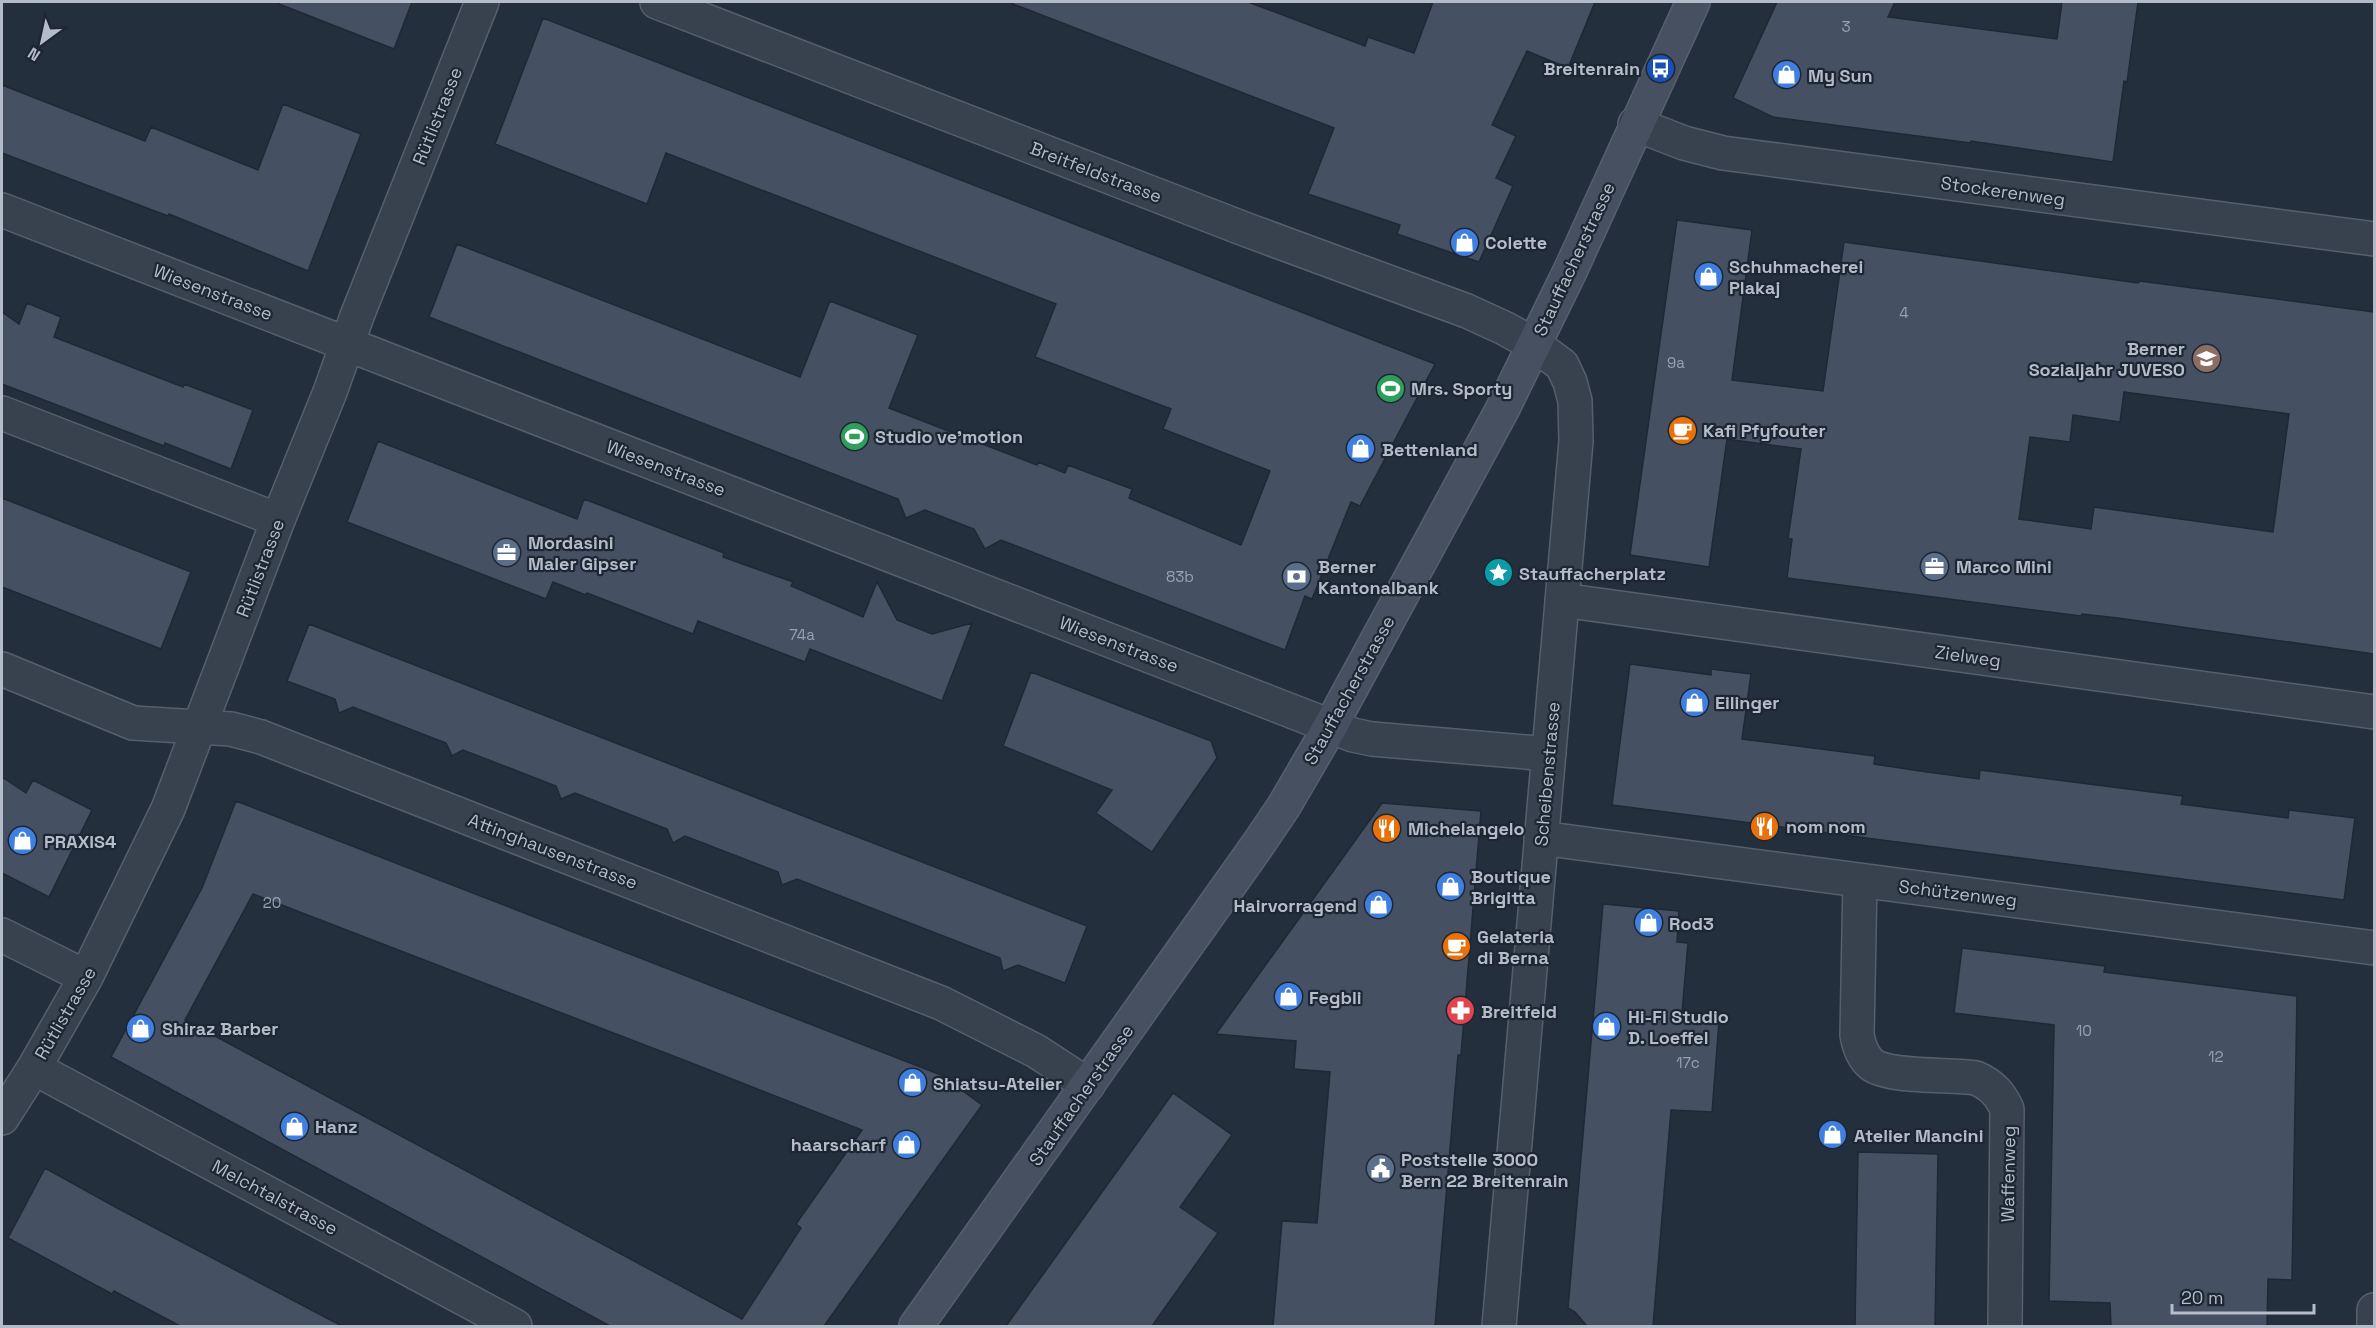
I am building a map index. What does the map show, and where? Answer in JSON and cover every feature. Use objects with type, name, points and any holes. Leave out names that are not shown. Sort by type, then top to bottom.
[{"type":"street","name":"Rütlistrasse","points":[[2,1118],[34,1068],[86,977],[168,809],[278,520],[482,2]]},
{"type":"street","name":"Breitfeldstrasse","points":[[657,2],[1247,230],[1467,311],[1535,345]]},
{"type":"street","name":"Stauffacherstrasse","points":[[916,1326],[1284,806],[1330,727],[1502,410],[1535,345],[1693,2]]},
{"type":"street","name":"Stockerenweg","points":[[1635,124],[1684,143],[1723,153],[2374,239]]},
{"type":"street","name":"Wiesenstrasse","points":[[2,210],[1330,727]]},
{"type":"street","name":"Scheibenstrasse","points":[[1499,1326],[1576,441],[1575,401],[1570,382],[1562,365],[1535,345]]},
{"type":"street","points":[[2,413],[278,520]]},
{"type":"street","name":"Zielweg","points":[[1562,600],[2374,712]]},
{"type":"street","name":"Attinghausenstrasse","points":[[2,669],[133,723],[146,726],[201,726],[231,729],[261,737],[941,1003],[1036,1052],[1088,1085]]},
{"type":"street","points":[[1330,727],[1372,739],[1549,754]]},
{"type":"street","name":"Schützenweg","points":[[1541,838],[2374,948]]},
{"type":"street","name":"Waffenweg","points":[[1860,881],[1857,1035],[1862,1053],[1870,1064],[1887,1071],[1976,1078],[1985,1082],[2000,1095],[2007,1109],[2005,1326]]},
{"type":"street","points":[[2,934],[86,977]]},
{"type":"street","name":"Melchtalstrasse","points":[[34,1068],[515,1326]]},
{"type":"street","points":[[2374,1311],[2374,1326]]},
{"type":"building","points":[[280,2],[412,2],[394,49],[279,4]]},
{"type":"building","points":[[1013,2],[1248,2],[1365,46],[1368,37],[1414,53],[1433,2],[1595,2],[1568,68],[1527,51],[1492,125],[1516,136],[1496,178],[1513,186],[1479,262],[1397,234],[1400,225],[1308,194],[1334,128],[1013,4]]},
{"type":"building","points":[[1777,2],[1895,2],[1888,17],[2057,39],[2062,2],[2138,2],[2113,162],[1971,141],[1971,143],[1773,117],[1733,98]]},
{"type":"building","points":[[543,18],[1435,364],[1360,506],[1351,502],[1312,599],[1305,596],[1285,650],[1001,540],[985,549],[974,529],[925,510],[906,518],[898,499],[429,317],[457,244],[800,377],[830,301],[918,335],[889,408],[1037,465],[1038,462],[1065,473],[1068,465],[1132,489],[1129,498],[1241,545],[1270,471],[1163,429],[1171,409],[1035,357],[1056,304],[666,153],[647,204],[495,144]]},
{"type":"building","points":[[2,85],[145,141],[151,127],[258,170],[283,104],[361,134],[308,271],[169,214],[168,216],[2,153]]},
{"type":"building","points":[[1677,220],[1752,230],[1732,380],[1823,391],[1844,242],[2138,283],[2140,281],[2374,312],[2374,654],[2118,618],[2082,614],[2081,616],[1787,578],[1792,539],[1788,539],[1801,449],[1727,439],[1709,567],[1630,555]],"holes":[[[2124,392],[2289,414],[2273,532],[2094,507],[2091,529],[2019,519],[2030,437],[2070,442],[2073,415],[2120,422]]]},
{"type":"building","points":[[27,303],[61,317],[54,337],[183,387],[184,384],[253,410],[231,469],[2,384],[2,312],[19,324]]},
{"type":"building","points":[[378,441],[577,519],[584,499],[724,553],[723,557],[793,582],[791,586],[863,617],[877,582],[897,620],[932,634],[972,623],[942,701],[810,649],[805,662],[698,621],[693,634],[553,582],[546,599],[347,522]]},
{"type":"building","points":[[2,498],[191,572],[161,649],[2,587]]},
{"type":"building","points":[[309,624],[1087,926],[1065,983],[1018,965],[1003,971],[1000,958],[797,879],[782,885],[778,872],[685,836],[673,843],[667,829],[575,793],[561,799],[556,786],[463,750],[452,756],[446,743],[353,707],[339,713],[335,699],[287,681]]},
{"type":"building","points":[[1630,664],[1711,675],[1711,669],[1751,674],[1742,739],[1875,756],[1874,764],[1979,779],[1980,770],[2183,796],[2181,804],[2288,818],[2289,810],[2355,818],[2344,900],[1612,805]]},
{"type":"building","points":[[1031,672],[1211,741],[1217,758],[1152,852],[1096,813],[1112,790],[1003,746]]},
{"type":"building","points":[[2,777],[26,793],[33,780],[92,810],[49,897],[2,873]]},
{"type":"building","points":[[236,801],[941,1075],[982,1105],[824,1326],[610,1326],[111,1057],[202,888]],"holes":[[[253,894],[862,1130],[796,1224],[801,1228],[742,1319],[185,1020]]]},
{"type":"building","points":[[1382,803],[1481,811],[1435,1326],[1273,1326],[1282,1221],[1317,1223],[1330,1072],[1294,1069],[1296,1041],[1216,1034]]},
{"type":"building","points":[[1603,904],[1679,911],[1677,942],[1688,943],[1682,1013],[1689,1013],[1688,1019],[1719,1022],[1712,1112],[1671,1110],[1653,1326],[1587,1326],[1575,1312],[1568,1308]]},
{"type":"building","points":[[1962,948],[2105,966],[2104,972],[2297,996],[2292,1280],[2268,1279],[2267,1326],[2111,1326],[2110,1303],[2049,1301],[2054,1025],[1954,1013]]},
{"type":"building","points":[[1173,1093],[1232,1135],[1180,1207],[1218,1233],[1152,1326],[1006,1326]]},
{"type":"building","points":[[1858,1152],[1938,1154],[1935,1326],[1855,1326]]},
{"type":"building","points":[[45,1168],[342,1326],[180,1326],[114,1291],[112,1294],[8,1238]]},
{"type":"place","name":"Breitenrain","points":[[1661,68]]},
{"type":"place","name":"My Sun","points":[[1787,75]]},
{"type":"place","name":"Colette","points":[[1464,242]]},
{"type":"place","name":"Schuhmacherei Plakaj","points":[[1708,276]]},
{"type":"place","name":"Berner Sozialjahr JUVESO","points":[[2206,358]]},
{"type":"place","name":"Mrs. Sporty","points":[[1390,388]]},
{"type":"place","name":"Kafi Pfyfouter","points":[[1682,430]]},
{"type":"place","name":"Studio ve'motion","points":[[854,436]]},
{"type":"place","name":"Bettenland","points":[[1361,449]]},
{"type":"place","name":"Mordasini Maler Gipser","points":[[507,552]]},
{"type":"place","name":"Marco Mini","points":[[1935,566]]},
{"type":"place","name":"Stauffacherplatz","points":[[1498,573]]},
{"type":"place","name":"Berner Kantonalbank","points":[[1297,576]]},
{"type":"place","name":"Eilinger","points":[[1694,702]]},
{"type":"place","name":"nom nom","points":[[1765,826]]},
{"type":"place","name":"Michelangelo","points":[[1387,828]]},
{"type":"place","name":"PRAXIS4","points":[[23,841]]},
{"type":"place","name":"Boutique Brigitta","points":[[1450,886]]},
{"type":"place","name":"Hairvorragend","points":[[1378,905]]},
{"type":"place","name":"Rod3","points":[[1648,923]]},
{"type":"place","name":"Gelateria di Berna","points":[[1456,946]]},
{"type":"place","name":"Fegbli","points":[[1288,997]]},
{"type":"place","name":"Breitfeld","points":[[1460,1011]]},
{"type":"place","name":"Hi-Fi Studio D. Loeffel","points":[[1607,1026]]},
{"type":"place","name":"Shiraz Barber","points":[[141,1028]]},
{"type":"place","name":"Shiatsu-Atelier","points":[[912,1083]]},
{"type":"place","name":"Hanz","points":[[294,1126]]},
{"type":"place","name":"Atelier Mancini","points":[[1833,1135]]},
{"type":"place","name":"haarscharf","points":[[907,1144]]},
{"type":"place","name":"Poststelle 3000 Bern 22 Breitenrain","points":[[1380,1169]]}]
